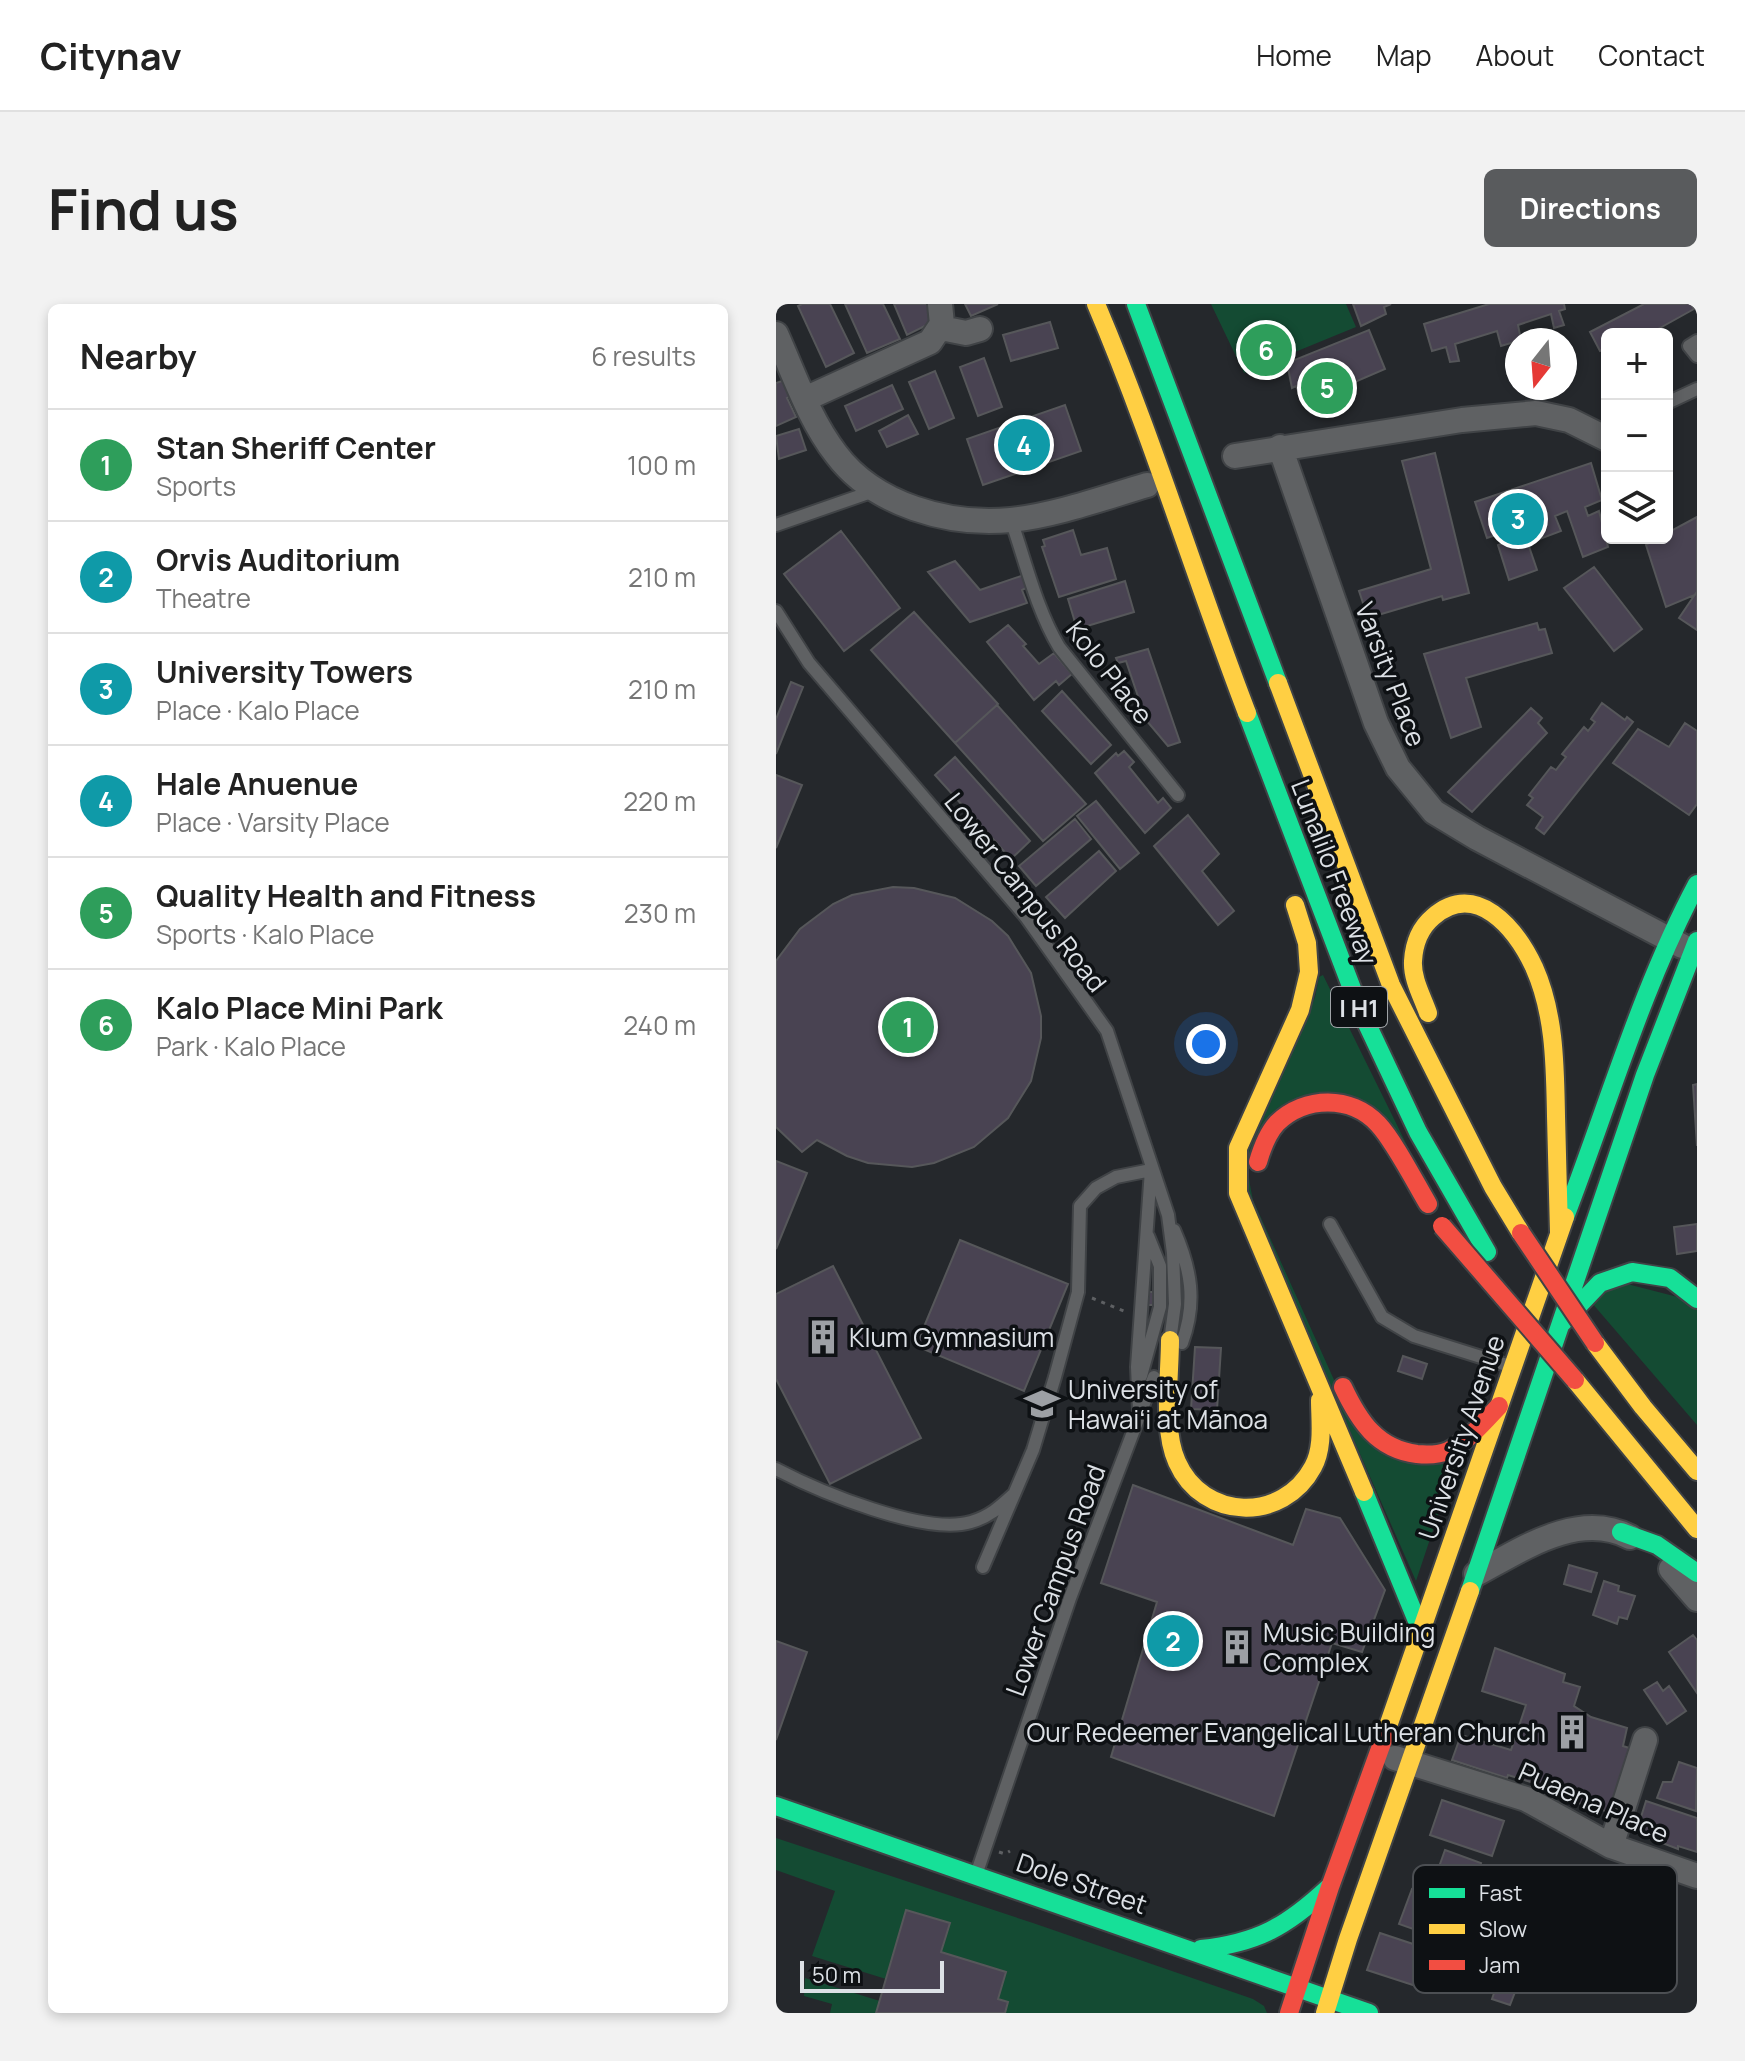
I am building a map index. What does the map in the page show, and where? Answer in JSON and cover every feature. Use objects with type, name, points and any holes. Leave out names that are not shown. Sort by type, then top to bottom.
[{"type":"main road","points":[[1085,304],[1129,382]]},
{"type":"main road","name":"Lunalilo Freeway","points":[[1096,304],[1129,382],[1210,618],[1359,1007],[1418,1132],[1487,1252],[1575,1380],[1697,1529]]},
{"type":"main road","name":"Lunalilo Freeway","points":[[1136,304],[1391,985],[1493,1187],[1521,1233],[1564,1299],[1598,1335],[1643,1407],[1697,1471]]},
{"type":"main road","points":[[1260,748],[1281,854]]},
{"type":"main road","points":[[1287,884],[1307,943],[1309,972],[1300,1010],[1238,1148],[1236,1176],[1245,1211],[1320,1383],[1422,1633]]},
{"type":"main road","name":"University Avenue","points":[[1289,2013],[1377,1751],[1422,1633],[1559,1232],[1669,937],[1697,884]]},
{"type":"main road","points":[[1493,1187],[1413,967],[1415,946],[1423,926],[1437,911],[1457,905],[1477,905],[1487,909],[1511,929],[1537,975],[1545,999],[1554,1045],[1559,1232]]},
{"type":"main road","points":[[1327,2007],[1645,1075],[1694,947]]},
{"type":"main road","points":[[1257,1175],[1261,1145],[1281,1118],[1301,1106],[1326,1101],[1369,1114],[1442,1226],[1575,1380]]},
{"type":"main road","points":[[1561,1324],[1600,1283],[1632,1272],[1670,1278],[1697,1299]]},
{"type":"main road","points":[[1598,1335],[1656,1393]]},
{"type":"main road","points":[[1170,1340],[1169,1437],[1176,1464],[1193,1488],[1217,1503],[1259,1507],[1296,1490],[1312,1468],[1321,1442],[1320,1383]]},
{"type":"main road","points":[[1335,1368],[1361,1422],[1377,1439],[1396,1450],[1412,1454],[1444,1453],[1469,1436],[1499,1406]]},
{"type":"main road","points":[[1621,1532],[1657,1545],[1697,1573]]},
{"type":"main road","name":"Dole Street","points":[[776,1806],[1194,1950],[1297,1988],[1327,2007],[1369,2013]]},
{"type":"main road","points":[[1194,1950],[1235,1947],[1262,1938],[1283,1928],[1330,1887]]},
{"type":"street","points":[[805,399],[930,342],[940,316],[966,333],[980,329]]},
{"type":"street","points":[[776,334],[805,399],[837,455],[874,491],[897,503],[937,514],[1011,520],[1087,503],[1147,485]]},
{"type":"street","points":[[1235,456],[1462,420],[1536,413],[1569,420],[1601,436]]},
{"type":"street","name":"Varsity Place","points":[[1280,447],[1376,723],[1398,768],[1434,812],[1669,937],[1694,947]]},
{"type":"street","points":[[1476,1574],[1546,1537],[1583,1529],[1621,1532],[1644,1544],[1697,1599]]},
{"type":"street","points":[[1611,1846],[1645,1740]]},
{"type":"street","name":"Puaena Place","points":[[1377,1751],[1526,1799],[1611,1846],[1665,1865]]},
{"type":"street","name":"Puaena Place","points":[[1677,1869],[1697,1876]]},
{"type":"lane","points":[[1697,341],[1689,346],[1697,356]]},
{"type":"lane","points":[[1673,400],[1697,389]]},
{"type":"lane","points":[[776,525],[874,491]]},
{"type":"lane","name":"Kolo Place","points":[[1011,520],[1039,605],[1054,638],[1178,795]]},
{"type":"lane","name":"Lower Campus Road","points":[[776,611],[809,663],[1026,917],[1107,1031],[1168,1215],[1175,1304],[1170,1340],[1070,1598],[976,1875]]},
{"type":"lane","points":[[983,1567],[1033,1450],[1078,1292],[1080,1206],[1096,1188],[1116,1177],[1151,1170],[1140,1318],[1140,1413]]},
{"type":"lane","points":[[1140,1413],[1164,1388],[1189,1324],[1192,1286],[1182,1247],[1168,1215]]},
{"type":"lane","points":[[1330,1224],[1382,1317],[1414,1336],[1513,1367]]},
{"type":"lane","points":[[1138,1388],[1160,1307],[1160,1266],[1146,1233]]},
{"type":"lane","points":[[776,1469],[817,1490],[876,1510],[934,1523],[968,1523],[992,1514],[1015,1493]]},
{"type":"path","points":[[1078,1292],[1140,1318]]},
{"type":"path","points":[[995,1850],[1005,1854],[1010,1851]]},
{"type":"green space","points":[[1211,304],[1346,304],[1356,327],[1244,373]]},
{"type":"green space","points":[[1323,975],[1433,1198],[1385,1119],[1362,1103],[1333,1095],[1304,1099],[1278,1114],[1267,1125],[1251,1152],[1250,1184],[1253,1200],[1353,1422],[1366,1440],[1384,1454],[1412,1463],[1435,1463],[1457,1458],[1416,1581],[1245,1187],[1246,1156],[1315,997],[1319,977]]},
{"type":"green space","points":[[1600,1277],[1697,1302],[1697,1425],[1585,1295]]},
{"type":"green space","points":[[776,1838],[1253,1999],[1264,2006],[1267,2013],[1005,2013],[998,1999],[1006,1972],[941,1952],[949,1923],[886,1979],[812,1956],[835,1891],[776,1870]]},
{"type":"green space","points":[[805,1978],[880,2001],[876,2013],[830,2013],[832,2004],[804,1996]]},
{"type":"building","points":[[830,304],[854,353],[826,367],[798,306]]},
{"type":"building","points":[[845,304],[883,304],[900,339],[867,353]]},
{"type":"building","points":[[894,304],[928,304],[935,321],[907,335]]},
{"type":"building","points":[[965,304],[998,304],[971,316]]},
{"type":"building","points":[[1353,304],[1391,304],[1384,307],[1386,314],[1361,326]]},
{"type":"building","points":[[1489,304],[1564,304],[1565,309],[1559,311],[1564,325],[1554,328],[1551,314],[1518,325],[1519,328],[1505,328],[1505,345],[1501,346],[1497,331],[1455,344],[1459,361],[1450,362],[1446,347],[1432,351],[1424,324]]},
{"type":"building","points":[[1644,304],[1691,304],[1694,309],[1660,328],[1601,328],[1600,351],[1590,332]]},
{"type":"building","points":[[1050,322],[1058,348],[1011,361],[1003,335]]},
{"type":"building","points":[[1369,330],[1385,369],[1304,404],[1296,386],[1292,388],[1287,363]]},
{"type":"building","points":[[984,358],[1002,407],[978,416],[960,367]]},
{"type":"building","points":[[935,371],[954,418],[929,429],[909,382]]},
{"type":"building","points":[[785,380],[792,396],[787,398],[796,417],[776,426],[776,383]]},
{"type":"building","points":[[892,385],[903,409],[856,431],[845,406]]},
{"type":"building","points":[[1065,405],[1081,451],[983,485],[967,439]]},
{"type":"building","points":[[908,415],[918,434],[887,447],[879,431]]},
{"type":"building","points":[[799,429],[806,450],[779,459],[776,436]]},
{"type":"building","points":[[1435,453],[1469,593],[1443,600],[1442,596],[1368,618],[1359,591],[1431,569],[1402,461]]},
{"type":"building","points":[[1591,463],[1601,500],[1585,507],[1588,516],[1599,511],[1601,544],[1607,544],[1608,547],[1583,557],[1567,511],[1555,516],[1561,531],[1537,540],[1532,529],[1537,527],[1534,522],[1522,526],[1537,570],[1509,580],[1498,545],[1509,541],[1505,532],[1487,538],[1475,502]]},
{"type":"building","points":[[1697,517],[1697,594],[1666,607],[1646,545],[1673,544],[1673,530]]},
{"type":"building","points":[[1073,530],[1081,555],[1107,548],[1116,579],[1059,597],[1042,547],[1045,546],[1043,540]]},
{"type":"building","points":[[841,531],[900,608],[844,651],[784,574]]},
{"type":"building","points":[[955,561],[980,590],[1024,575],[1028,587],[1022,590],[1027,603],[970,622],[928,572]]},
{"type":"building","points":[[1594,567],[1642,629],[1614,651],[1564,588]]},
{"type":"building","points":[[1125,581],[1134,612],[1077,629],[1068,599]]},
{"type":"building","points":[[1697,594],[1697,630],[1679,618]]},
{"type":"building","points":[[914,612],[998,704],[955,743],[871,650]]},
{"type":"building","points":[[1537,623],[1539,630],[1545,629],[1552,653],[1466,678],[1481,727],[1451,738],[1424,654]]},
{"type":"building","points":[[1008,625],[1039,664],[1054,653],[1072,674],[1059,685],[1056,681],[1034,700],[987,642]]},
{"type":"building","points":[[1148,649],[1180,742],[1168,746],[1146,720],[1126,661],[1118,663],[1116,658]]},
{"type":"building","points":[[791,682],[803,687],[776,754],[776,719]]},
{"type":"building","points":[[1062,691],[1111,745],[1091,764],[1042,711]]},
{"type":"building","points":[[1602,703],[1625,720],[1627,717],[1633,722],[1544,834],[1536,828],[1543,817],[1527,805],[1533,798],[1529,795],[1551,767],[1556,770],[1566,757],[1562,754],[1584,727],[1588,731],[1595,722],[1591,719]]},
{"type":"building","points":[[997,705],[1086,804],[1043,841],[955,743]]},
{"type":"building","points":[[1531,708],[1542,718],[1538,723],[1547,733],[1472,812],[1448,792]]},
{"type":"building","points":[[1685,723],[1697,731],[1697,804],[1689,815],[1613,763],[1638,729],[1669,747]]},
{"type":"building","points":[[1124,751],[1134,762],[1129,767],[1158,803],[1163,798],[1171,808],[1145,833],[1095,773],[1116,753],[1118,756]]},
{"type":"building","points":[[955,757],[1030,841],[1011,859],[935,775]]},
{"type":"building","points":[[776,775],[802,785],[776,848]]},
{"type":"building","points":[[1096,801],[1139,853],[1120,869],[1077,816]]},
{"type":"building","points":[[1188,815],[1219,854],[1202,871],[1234,911],[1218,925],[1154,846]]},
{"type":"building","points":[[1075,819],[1091,839],[1036,886],[1019,866]]},
{"type":"building","points":[[1099,851],[1116,871],[1065,918],[1046,897]]},
{"type":"building","points":[[893,887],[914,888],[955,898],[992,921],[1008,936],[1031,973],[1041,1016],[1041,1038],[1031,1081],[1008,1118],[974,1147],[934,1163],[912,1167],[868,1163],[817,1140],[802,1152],[776,1127],[776,961],[800,929],[833,904],[852,895]]},
{"type":"building","points":[[1697,1084],[1697,1146],[1693,1085]]},
{"type":"building","points":[[776,1161],[807,1173],[776,1249]]},
{"type":"building","points":[[1697,1224],[1697,1251],[1677,1254],[1674,1227]]},
{"type":"building","points":[[960,1240],[1068,1284],[1024,1391],[916,1346]]},
{"type":"building","name":"Klum Gymnasium","points":[[833,1266],[921,1438],[830,1484],[776,1379],[776,1294]]},
{"type":"building","points":[[1147,1292],[1154,1292],[1153,1305],[1147,1305]]},
{"type":"building","points":[[1195,1347],[1221,1348],[1217,1410],[1191,1409]]},
{"type":"building","points":[[1403,1356],[1427,1364],[1422,1379],[1398,1371]]},
{"type":"building","name":"Music Building Complex","points":[[1133,1485],[1293,1545],[1306,1509],[1340,1518],[1385,1590],[1362,1652],[1332,1643],[1274,1816],[1111,1757],[1157,1602],[1101,1583]]},
{"type":"building","points":[[1569,1565],[1597,1573],[1591,1592],[1564,1584]]},
{"type":"building","points":[[1604,1581],[1619,1586],[1618,1591],[1635,1596],[1627,1619],[1619,1617],[1617,1624],[1593,1615]]},
{"type":"building","points":[[1693,1635],[1697,1640],[1697,1693],[1669,1652]]},
{"type":"building","points":[[776,1641],[807,1652],[776,1740]]},
{"type":"building","name":"Our Redeemer Evangelical Lutheran Church","points":[[1495,1648],[1565,1674],[1563,1682],[1580,1687],[1574,1706],[1591,1717],[1627,1728],[1623,1746],[1632,1749],[1612,1813],[1548,1794],[1550,1788],[1452,1760],[1461,1735],[1511,1750],[1526,1705],[1482,1691]]},
{"type":"building","points":[[1657,1682],[1663,1691],[1669,1686],[1686,1711],[1667,1724],[1644,1690]]},
{"type":"building","points":[[1679,1762],[1697,1768],[1696,1811],[1657,1798],[1663,1782],[1672,1782]]},
{"type":"building","points":[[1442,1800],[1504,1821],[1492,1856],[1430,1835]]},
{"type":"building","points":[[1646,1801],[1697,1818],[1697,1852],[1678,1846],[1678,1849],[1636,1833]]},
{"type":"building","points":[[1445,1850],[1481,1863],[1480,1865],[1440,1865]]},
{"type":"building","points":[[1413,1889],[1413,1929],[1399,1924]]},
{"type":"building","points":[[906,1910],[950,1923],[941,1952],[1006,1972],[998,1999],[1008,2002],[1005,2013],[876,2013]]},
{"type":"building","points":[[1380,1933],[1413,1944],[1413,1985],[1367,1970]]},
{"type":"building","points":[[1494,1993],[1515,1993],[1510,2005],[1492,1999]]},
{"type":"traffic: fast","points":[[1136,304],[1278,683]]},
{"type":"traffic: fast","points":[[1247,713],[1359,1007],[1418,1132],[1487,1252]]},
{"type":"traffic: fast","points":[[1565,1217],[1642,1006],[1697,884]]},
{"type":"traffic: fast","points":[[1470,1591],[1645,1075],[1697,941]]},
{"type":"traffic: fast","points":[[1561,1324],[1600,1283],[1632,1272],[1670,1278],[1697,1299]]},
{"type":"traffic: fast","points":[[1364,1492],[1422,1633]]},
{"type":"traffic: fast","points":[[1621,1532],[1657,1545],[1697,1573]]},
{"type":"traffic: fast","points":[[776,1806],[1369,2013]]},
{"type":"traffic: fast","points":[[1201,1949],[1239,1942],[1270,1930],[1299,1913],[1328,1888]]},
{"type":"traffic: slow","points":[[1096,304],[1136,405],[1247,713]]},
{"type":"traffic: slow","points":[[1278,683],[1391,985],[1493,1187],[1521,1233]]},
{"type":"traffic: slow","points":[[1428,1013],[1413,968],[1421,931],[1433,917],[1449,907],[1464,903],[1479,906],[1505,924],[1517,938],[1534,967],[1546,1003],[1554,1059],[1559,1232]]},
{"type":"traffic: slow","points":[[1295,905],[1307,943],[1309,972],[1300,1010],[1238,1148],[1238,1193],[1364,1492]]},
{"type":"traffic: slow","points":[[1386,1732],[1565,1217]]},
{"type":"traffic: slow","points":[[1170,1340],[1168,1418],[1172,1449],[1189,1481],[1205,1496],[1224,1504],[1244,1508],[1264,1506],[1283,1498],[1300,1485],[1313,1467],[1319,1451],[1320,1400]]},
{"type":"traffic: slow","points":[[1595,1343],[1697,1471]]},
{"type":"traffic: slow","points":[[1575,1380],[1697,1529]]},
{"type":"traffic: slow","points":[[1325,2013],[1470,1591]]},
{"type":"traffic: jam","points":[[1258,1162],[1270,1132],[1288,1114],[1314,1104],[1342,1104],[1355,1108],[1378,1124],[1428,1204]]},
{"type":"traffic: jam","points":[[1442,1226],[1575,1380]]},
{"type":"traffic: jam","points":[[1521,1233],[1595,1343]]},
{"type":"traffic: jam","points":[[1343,1387],[1363,1422],[1380,1440],[1417,1454],[1440,1453],[1455,1447],[1499,1406]]},
{"type":"traffic: jam","points":[[1289,2013],[1386,1732]]},
{"type":"place","name":"Kalo Place Mini Park","points":[[1266,350]]},
{"type":"place","name":"Quality Health and Fitness","points":[[1327,388]]},
{"type":"place","name":"Hale Anuenue","points":[[1024,445]]},
{"type":"place","name":"University Towers","points":[[1518,519]]},
{"type":"place","name":"Stan Sheriff Center","points":[[908,1027]]},
{"type":"place","name":"Klum Gymnasium","points":[[823,1337]]},
{"type":"place","name":"University of Hawaiʻi at Mānoa","points":[[1042,1404]]},
{"type":"place","name":"Orvis Auditorium","points":[[1173,1641]]},
{"type":"place","name":"Music Building Complex","points":[[1237,1647]]},
{"type":"place","name":"Our Redeemer Evangelical Lutheran Church","points":[[1572,1732]]}]
